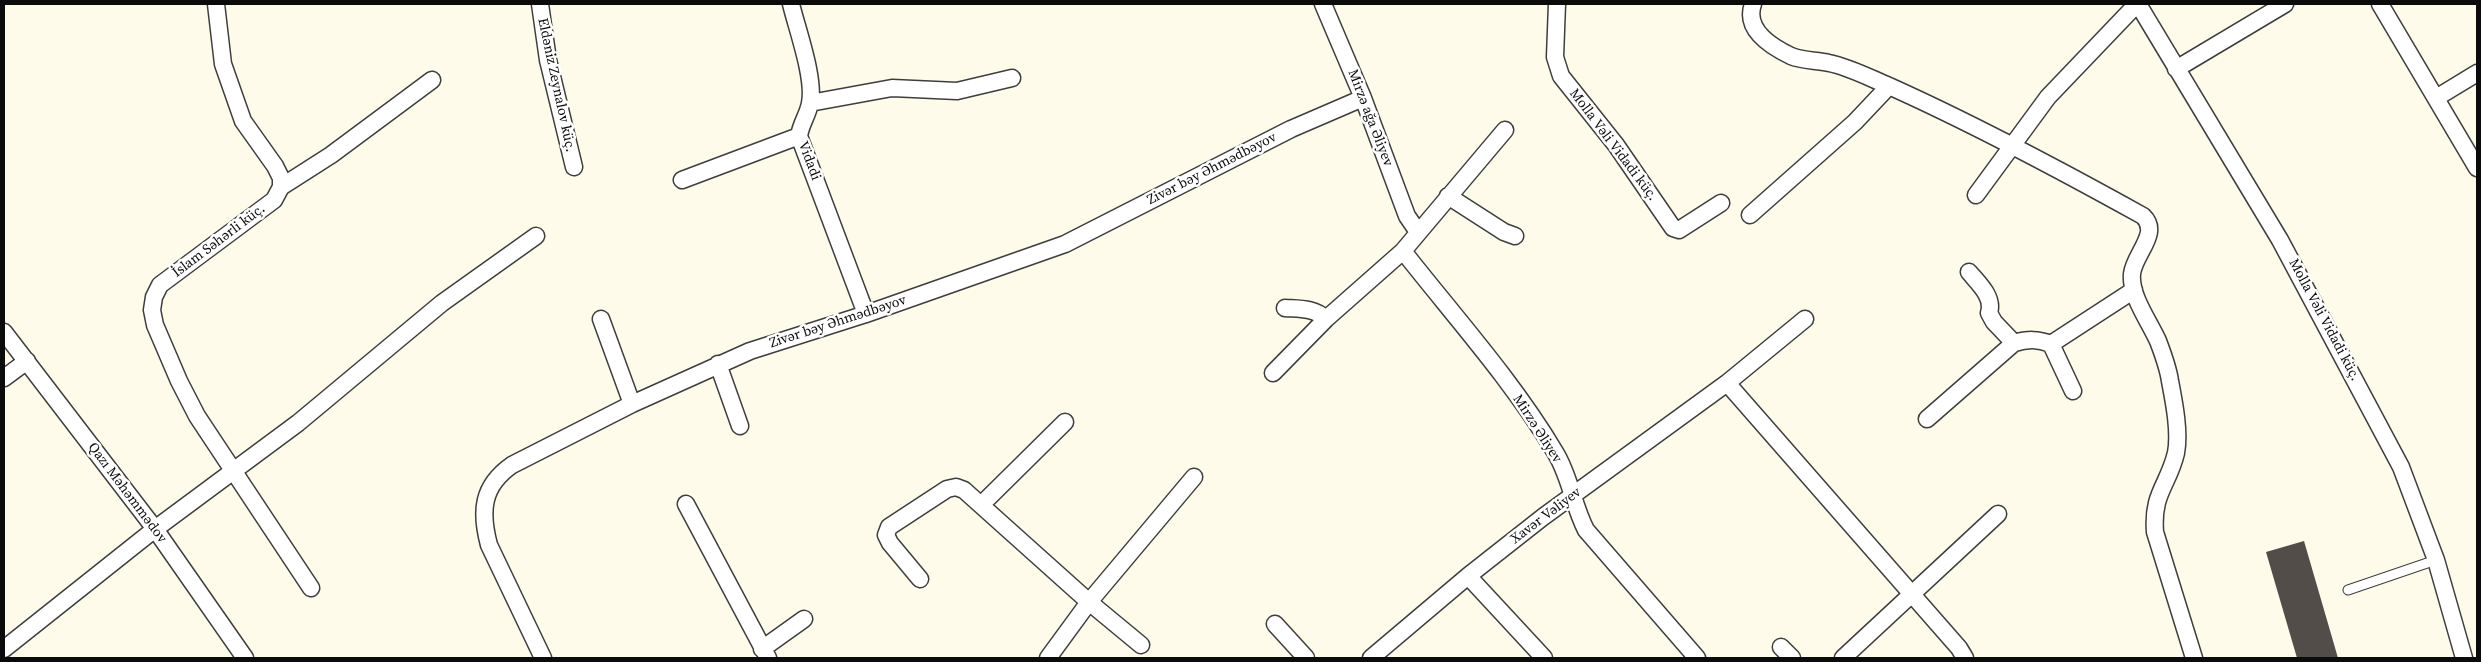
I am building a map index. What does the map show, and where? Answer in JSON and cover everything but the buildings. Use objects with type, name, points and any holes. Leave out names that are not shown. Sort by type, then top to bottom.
[{"type":"street","points":[[216,4],[224,64],[243,121],[275,166],[280,178],[280,187]]},
{"type":"street","name":"Eldəniz Zeynalov küç.","points":[[540,4],[548,60],[574,167]]},
{"type":"street","name":"Vidadi","points":[[791,4],[808,72],[810,103],[800,123],[799,136],[866,314]]},
{"type":"street","name":"Mirzə ağa Əliyev","points":[[1323,4],[1363,98],[1407,216],[1418,232]]},
{"type":"street","name":"Molla Vəli Vidadi küç.","points":[[1557,4],[1556,57],[1561,76],[1616,145],[1673,228],[1680,230],[1721,203]]},
{"type":"street","points":[[1753,4],[1750,12],[1751,23],[1758,34],[1791,56],[1807,61],[1829,63],[1889,86],[2012,144],[2149,221],[2151,232],[2135,262],[2132,275],[2134,290],[2157,340],[2170,381],[2176,424],[2176,450],[2173,464],[2158,495],[2153,513],[2155,532],[2194,658]]},
{"type":"street","points":[[1976,195],[2048,97],[2137,4]]},
{"type":"street","name":"Molla Vəli Vidadi küç.","points":[[2137,4],[2280,240],[2334,338],[2401,467],[2436,560],[2464,658]]},
{"type":"street","points":[[2176,69],[2284,4]]},
{"type":"street","points":[[2380,4],[2477,168]]},
{"type":"street","points":[[2436,98],[2477,73]]},
{"type":"street","points":[[810,103],[892,88],[957,91],[1012,78]]},
{"type":"street","points":[[280,187],[331,155],[432,80]]},
{"type":"street","points":[[1750,215],[1855,122],[1889,86]]},
{"type":"street","name":"Zivər bəy Əhmədbəyov","points":[[543,658],[489,545],[484,528],[484,507],[489,488],[498,476],[512,466],[632,404],[750,351],[866,314],[1065,244],[1291,129],[1363,98]]},
{"type":"street","points":[[1273,372],[1326,319],[1403,250],[1505,130]]},
{"type":"street","points":[[682,180],[799,136]]},
{"type":"street","name":"İslam Səhərli küç.","points":[[280,187],[274,200],[160,285],[154,296],[152,310],[155,325],[179,381],[197,416],[311,588]]},
{"type":"street","points":[[1448,196],[1504,232],[1515,236]]},
{"type":"street","points":[[4,649],[155,529],[298,423],[442,303],[536,236]]},
{"type":"street","name":"Mirzə Əliyev","points":[[1403,250],[1535,421],[1556,454],[1577,513],[1586,530],[1697,658]]},
{"type":"street","points":[[1969,272],[1989,297],[1991,306],[1989,313],[1994,322],[2014,343]]},
{"type":"street","points":[[2051,344],[2134,290]]},
{"type":"street","points":[[1285,308],[1319,312],[1326,319]]},
{"type":"street","points":[[602,319],[632,404]]},
{"type":"street","name":"Xavər Vəliyev","points":[[1372,658],[1468,576],[1572,496],[1726,383],[1805,319]]},
{"type":"street","name":"Qazı Məhəmmədov","points":[[4,332],[155,529],[245,658]]},
{"type":"street","points":[[1927,419],[2014,343],[2024,340],[2040,340],[2051,344],[2072,391]]},
{"type":"street","points":[[4,378],[27,361]]},
{"type":"street","points":[[718,364],[740,426]]},
{"type":"street","points":[[1726,383],[1965,658]]},
{"type":"street","points":[[981,505],[1065,422]]},
{"type":"street","points":[[1048,658],[1089,602],[1194,477]]},
{"type":"street","points":[[920,579],[890,543],[886,535],[889,528],[947,489],[956,487],[964,490],[1089,602],[1141,645]]},
{"type":"street","points":[[686,504],[765,654],[804,620]]},
{"type":"street","points":[[1843,658],[1998,514]]},
{"type":"street","points":[[1468,576],[1544,658]]},
{"type":"street","points":[[1276,624],[1306,658]]},
{"type":"lane","points":[[2348,590],[2436,560]]}]
